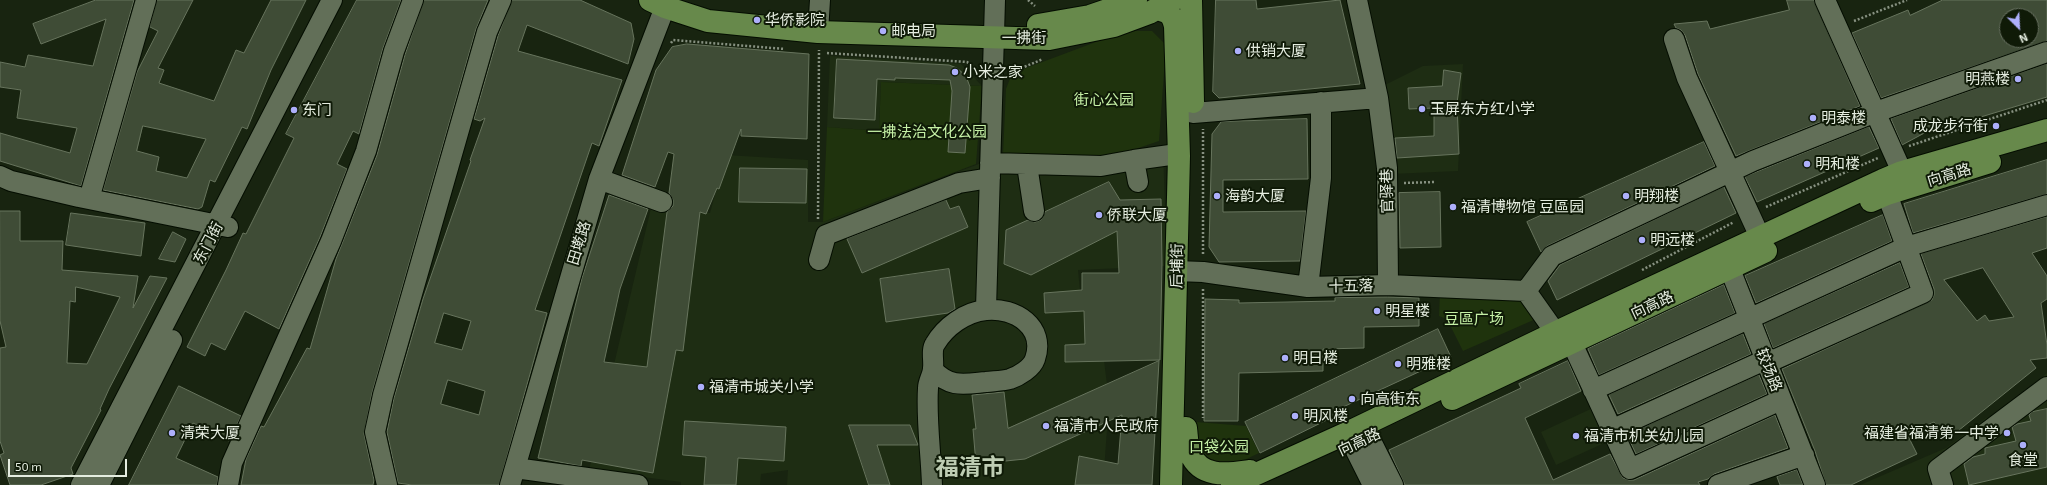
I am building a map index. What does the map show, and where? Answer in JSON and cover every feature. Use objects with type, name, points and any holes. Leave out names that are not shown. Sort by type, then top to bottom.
[{"type":"main road","name":"一拂街","points":[[994,38],[1009,27],[1048,24],[1090,16],[1136,0]]},
{"type":"main road","name":"一拂街","points":[[994,38],[1049,39],[1083,33],[1114,26],[1181,3]]},
{"type":"main road","name":"后埔街","points":[[1172,485],[1190,272],[1198,112],[1181,3],[1166,11],[1172,16],[1175,26],[1179,156],[1190,272],[1194,426],[1184,485]]},
{"type":"main road","points":[[658,4],[708,21],[816,45],[994,38]]},
{"type":"main road","name":"向高路","points":[[1232,485],[1268,476],[1358,435],[1760,237],[1891,182],[2047,130]]},
{"type":"main road","name":"向高路","points":[[1564,334],[1891,182],[2047,145]]},
{"type":"main road","name":"向高路","points":[[1194,426],[1189,452],[1195,463],[1207,472],[1222,475],[1268,476]]},
{"type":"street","points":[[89,199],[146,0]]},
{"type":"street","name":"东门街","points":[[99,485],[332,0]]},
{"type":"street","name":"东门街","points":[[81,485],[347,0]]},
{"type":"street","points":[[228,485],[232,464],[331,241],[366,151],[394,51],[413,0]]},
{"type":"street","points":[[387,485],[375,432],[383,395],[471,83],[487,32],[501,0]]},
{"type":"street","points":[[816,45],[820,0]]},
{"type":"street","points":[[986,310],[995,0]]},
{"type":"street","name":"官驿巷","points":[[1357,0],[1378,98],[1388,183],[1388,285]]},
{"type":"street","points":[[1611,430],[1764,360],[1776,359],[1923,293],[1906,247],[1891,182],[1893,152],[1825,0]]},
{"type":"street","name":"田墘路","points":[[513,476],[599,178],[658,4]]},
{"type":"street","points":[[1674,39],[1687,78],[1760,237]]},
{"type":"street","points":[[1781,400],[1630,469],[1593,390],[1564,334],[1526,291],[1552,256],[1730,172],[1876,112],[2047,52]]},
{"type":"street","points":[[1198,112],[1378,98]]},
{"type":"street","points":[[1308,287],[1321,178],[1321,102]]},
{"type":"street","points":[[819,260],[826,235],[990,170],[1027,165],[1101,166],[1170,155],[1179,156]]},
{"type":"street","points":[[1134,160],[1138,182]]},
{"type":"street","points":[[1027,165],[1034,211]]},
{"type":"street","points":[[0,176],[11,181],[89,199],[223,226]]},
{"type":"street","points":[[599,178],[662,202]]},
{"type":"street","points":[[1593,390],[1749,317],[1906,247],[2047,205]]},
{"type":"street","name":"较场路","points":[[1724,254],[1764,360],[1804,454],[1815,485]]},
{"type":"street","name":"十五落","points":[[1190,272],[1308,287],[1388,285],[1526,291]]},
{"type":"street","points":[[932,485],[928,387],[933,370],[934,346],[947,328],[971,313],[986,310],[1006,311],[1024,319],[1031,326],[1037,337],[1039,348],[1034,361],[1026,371],[1010,379],[952,383],[941,378],[933,370]]},
{"type":"street","points":[[1943,485],[1938,469],[2047,387]]},
{"type":"street","points":[[1358,435],[1373,485]]},
{"type":"street","points":[[1358,435],[1393,485]]},
{"type":"street","points":[[1718,485],[1804,454]]},
{"type":"street","points":[[513,476],[638,485]]},
{"type":"path","points":[[1837,28],[1907,0]]},
{"type":"path","points":[[669,44],[673,40],[788,50]]},
{"type":"path","points":[[826,235],[818,220],[816,45],[967,62],[978,70],[979,74]]},
{"type":"path","points":[[1638,272],[1750,214],[1893,152],[2047,100]]},
{"type":"path","points":[[1194,426],[1190,272],[1198,112]]},
{"type":"path","points":[[1388,183],[1434,182]]},
{"type":"shaded area","points":[[830,56],[961,64],[982,86],[881,82],[879,131],[827,127]]},
{"type":"shaded area","name":"玉屏东方红小学","points":[[1463,64],[1458,171],[1392,174],[1381,87],[1423,66]]},
{"type":"shaded area","points":[[1163,149],[1167,266],[1078,270],[1081,301],[1097,303],[1109,401],[1103,485],[787,485],[788,470],[761,474],[760,485],[681,485],[681,482],[589,470],[652,204],[710,213],[726,155],[808,160],[808,222],[823,222],[1003,155]]},
{"type":"shaded area","name":"福建省福清第一中学","points":[[2047,373],[2047,485],[1860,485],[1946,448],[1986,418],[2002,411]]},
{"type":"shaded area","name":"福清市机关幼儿园","points":[[1595,407],[1611,440],[1556,465],[1541,432]]},
{"type":"green space","name":"街心公园","points":[[1152,31],[1166,45],[1159,141],[1100,161],[1003,155],[1006,89],[1011,76],[1021,70],[1120,33]]},
{"type":"green space","name":"一拂法治文化公园","points":[[881,82],[982,86],[976,164],[823,222],[827,127],[879,131]]},
{"type":"green space","name":"豆區广场","points":[[1440,293],[1525,296],[1538,318],[1463,351],[1447,319],[1439,316]]},
{"type":"green space","name":"口袋公园","points":[[1196,422],[1246,426],[1259,453],[1224,470],[1196,455]]},
{"type":"building","points":[[96,0],[134,0],[81,186],[0,161],[0,133],[70,153],[77,128],[17,118],[21,90],[0,87],[0,62],[25,67],[28,55],[93,66],[106,19],[41,44],[33,24]]},
{"type":"building","points":[[157,0],[193,0],[158,68],[164,70],[159,83],[214,101],[236,50],[244,53],[271,0],[306,0],[271,70],[247,129],[242,127],[215,182],[210,180],[202,207],[198,209],[103,190],[137,72],[158,31],[150,27]],"holes":[[[143,126],[206,139],[187,178],[156,171],[159,157],[137,151]]]},
{"type":"building","points":[[357,0],[401,0],[383,48],[359,134],[353,131],[337,164],[347,169],[320,237],[279,329],[245,311],[225,350],[211,343],[205,356],[187,347],[243,233],[246,234],[294,138],[286,134]]},
{"type":"building","points":[[424,0],[488,0],[476,29],[372,393],[364,434],[374,480],[373,485],[241,485],[246,459],[261,426],[264,427],[307,348],[310,349],[336,259],[377,155],[405,55]]},
{"type":"building","points":[[512,0],[580,0],[631,23],[634,39],[628,64],[527,25],[518,51],[622,80],[599,146],[592,143],[535,310],[547,313],[499,485],[412,485],[398,483],[387,432],[394,398],[423,299],[485,118],[480,121],[474,119],[498,36]],"holes":[[[444,313],[471,321],[462,350],[435,343]],[[448,380],[485,391],[479,415],[441,404]]]},
{"type":"building","name":"供销大厦","points":[[1216,0],[1256,0],[1257,9],[1340,0],[1360,84],[1219,98],[1213,92]]},
{"type":"building","points":[[1787,0],[1814,0],[1860,106],[1736,156],[1698,74],[1685,35],[1681,30],[1676,28],[1674,24],[1707,21],[1710,29],[1789,10]]},
{"type":"building","points":[[1943,0],[2047,0],[2047,41],[2039,44],[2039,8],[1999,8],[1999,48],[2027,48],[1881,98],[1852,33],[1908,10],[1910,15]]},
{"type":"building","points":[[687,44],[809,54],[807,139],[741,136],[741,129],[719,189],[717,188],[706,214],[700,212],[683,351],[676,350],[653,473],[582,460],[581,466],[538,458],[582,278],[609,195],[648,209],[620,289],[604,362],[647,367],[667,212],[673,206],[673,200],[669,193],[674,154],[668,152],[655,187],[622,175],[656,70],[672,47]]},
{"type":"building","points":[[837,59],[949,65],[957,68],[966,76],[970,87],[965,153],[948,152],[952,91],[950,80],[895,78],[895,80],[877,79],[875,120],[834,118]]},
{"type":"building","name":"明燕楼","points":[[2047,64],[2047,97],[1931,132],[1930,130],[1902,145],[1891,119]]},
{"type":"building","points":[[1444,70],[1461,73],[1457,103],[1459,154],[1397,158],[1395,138],[1434,136],[1434,108],[1409,109],[1408,88],[1442,86]]},
{"type":"building","name":"海韵大厦","points":[[1307,119],[1308,179],[1223,180],[1223,212],[1306,211],[1300,261],[1219,262],[1209,247],[1212,134],[1221,122]]},
{"type":"building","name":"明和楼","points":[[1869,127],[1879,148],[1757,202],[1745,177]]},
{"type":"building","name":"明翔楼","points":[[1704,142],[1715,166],[1547,246],[1541,252],[1527,222]]},
{"type":"building","points":[[2047,160],[2047,194],[1913,233],[1904,204]]},
{"type":"building","points":[[740,168],[807,169],[806,203],[739,202]]},
{"type":"building","points":[[1109,182],[1120,200],[1161,199],[1162,264],[1160,360],[1065,362],[1065,345],[1085,344],[1084,311],[1045,313],[1044,293],[1082,290],[1082,273],[1119,273],[1117,231],[1031,275],[1004,264],[1006,230],[1028,220],[1035,222],[1041,220],[1045,212]]},
{"type":"building","name":"明远楼","points":[[1724,187],[1736,213],[1557,300],[1548,281],[1560,265]]},
{"type":"building","points":[[1440,192],[1441,247],[1400,248],[1399,193]]},
{"type":"building","points":[[946,200],[950,209],[959,206],[968,227],[862,273],[847,239]]},
{"type":"building","points":[[0,211],[20,211],[20,241],[63,241],[62,270],[138,276],[133,308],[150,276],[167,278],[109,389],[100,409],[101,410],[71,468],[73,474],[41,485],[10,485],[0,455],[4,453],[0,441],[0,348],[6,347],[0,321]],"holes":[[[76,287],[120,297],[87,364],[67,363],[70,301],[75,302]]]},
{"type":"building","points":[[71,213],[145,223],[141,256],[66,245]]},
{"type":"building","points":[[1883,215],[1892,241],[1756,303],[1745,276]]},
{"type":"building","points":[[2047,217],[2047,248],[2032,253],[2047,276],[2047,299],[2041,303],[2047,345],[2047,358],[2030,360],[2036,368],[1948,439],[1934,422],[1907,434],[1917,454],[1851,485],[1826,485],[1815,451],[1782,369],[1932,300],[1934,289],[1921,254]],"holes":[[[1983,268],[2014,317],[1989,321],[1985,315],[1977,321],[1944,280]]]},
{"type":"building","points":[[173,232],[186,239],[175,262],[159,259]]},
{"type":"building","points":[[1900,263],[1909,287],[1773,348],[1764,324]]},
{"type":"building","points":[[949,269],[955,309],[948,313],[886,322],[880,279]]},
{"type":"building","points":[[1724,285],[1735,313],[1599,375],[1588,349]]},
{"type":"building","points":[[1335,298],[1419,298],[1419,326],[1364,327],[1364,348],[1323,349],[1323,371],[1239,373],[1238,421],[1204,421],[1205,299],[1239,300],[1239,303],[1335,301]]},
{"type":"building","points":[[1438,329],[1451,357],[1343,407],[1345,411],[1260,453],[1245,422]]},
{"type":"building","points":[[1743,334],[1751,354],[1618,414],[1609,395]]},
{"type":"building","points":[[1159,361],[1152,485],[1075,485],[1079,456],[1118,464],[1122,415],[1025,459],[976,464],[973,429],[976,429],[972,395],[1004,392],[1008,428]]},
{"type":"building","points":[[1568,361],[1581,391],[1525,418],[1553,480],[1610,454],[1623,478],[1634,480],[1775,415],[1788,448],[1714,474],[1708,479],[1698,482],[1700,485],[1405,485],[1389,450],[1521,388],[1519,384]]},
{"type":"building","points":[[1759,375],[1767,394],[1636,454],[1627,435]]},
{"type":"building","name":"清荣大厦","points":[[179,386],[241,416],[229,441],[193,423],[176,458],[218,477],[217,485],[129,485]]},
{"type":"building","name":"食堂","points":[[2047,409],[2047,467],[1969,485],[1964,464],[1973,457],[1985,454],[1985,448],[2016,441],[2012,427],[2017,424],[2031,421],[2029,415],[2032,412]]},
{"type":"building","points":[[685,421],[786,427],[784,461],[738,458],[736,485],[704,485],[706,457],[683,455]]},
{"type":"building","points":[[849,425],[910,425],[918,445],[877,445],[890,485],[869,485]]},
{"type":"building","points":[[1797,470],[1803,485],[1780,485],[1777,477]]},
{"type":"place","name":"华侨影院","points":[[757,20]]},
{"type":"place","name":"邮电局","points":[[883,31]]},
{"type":"place","name":"供销大厦","points":[[1238,51]]},
{"type":"place","name":"小米之家","points":[[955,72]]},
{"type":"place","name":"明燕楼","points":[[2018,79]]},
{"type":"place","name":"玉屏东方红小学","points":[[1422,109]]},
{"type":"place","name":"东门","points":[[294,110]]},
{"type":"place","name":"明泰楼","points":[[1813,118]]},
{"type":"place","name":"成龙步行街","points":[[1996,126]]},
{"type":"place","name":"明和楼","points":[[1807,164]]},
{"type":"place","name":"海韵大厦","points":[[1217,196]]},
{"type":"place","name":"明翔楼","points":[[1626,196]]},
{"type":"place","name":"福清博物馆 豆區园","points":[[1453,207]]},
{"type":"place","name":"侨联大厦","points":[[1099,215]]},
{"type":"place","name":"明远楼","points":[[1642,240]]},
{"type":"place","name":"明星楼","points":[[1377,311]]},
{"type":"place","name":"明日楼","points":[[1285,358]]},
{"type":"place","name":"明雅楼","points":[[1398,364]]},
{"type":"place","name":"福清市城关小学","points":[[701,387]]},
{"type":"place","name":"向高街东","points":[[1352,399]]},
{"type":"place","name":"明风楼","points":[[1295,416]]},
{"type":"place","name":"福清市人民政府","points":[[1046,426]]},
{"type":"place","name":"清荣大厦","points":[[172,433]]},
{"type":"place","name":"福建省福清第一中学","points":[[2007,433]]},
{"type":"place","name":"福清市机关幼儿园","points":[[1576,436]]},
{"type":"place","name":"食堂","points":[[2023,445]]},
{"type":"district","name":"福清市","points":[[970,467]]}]
